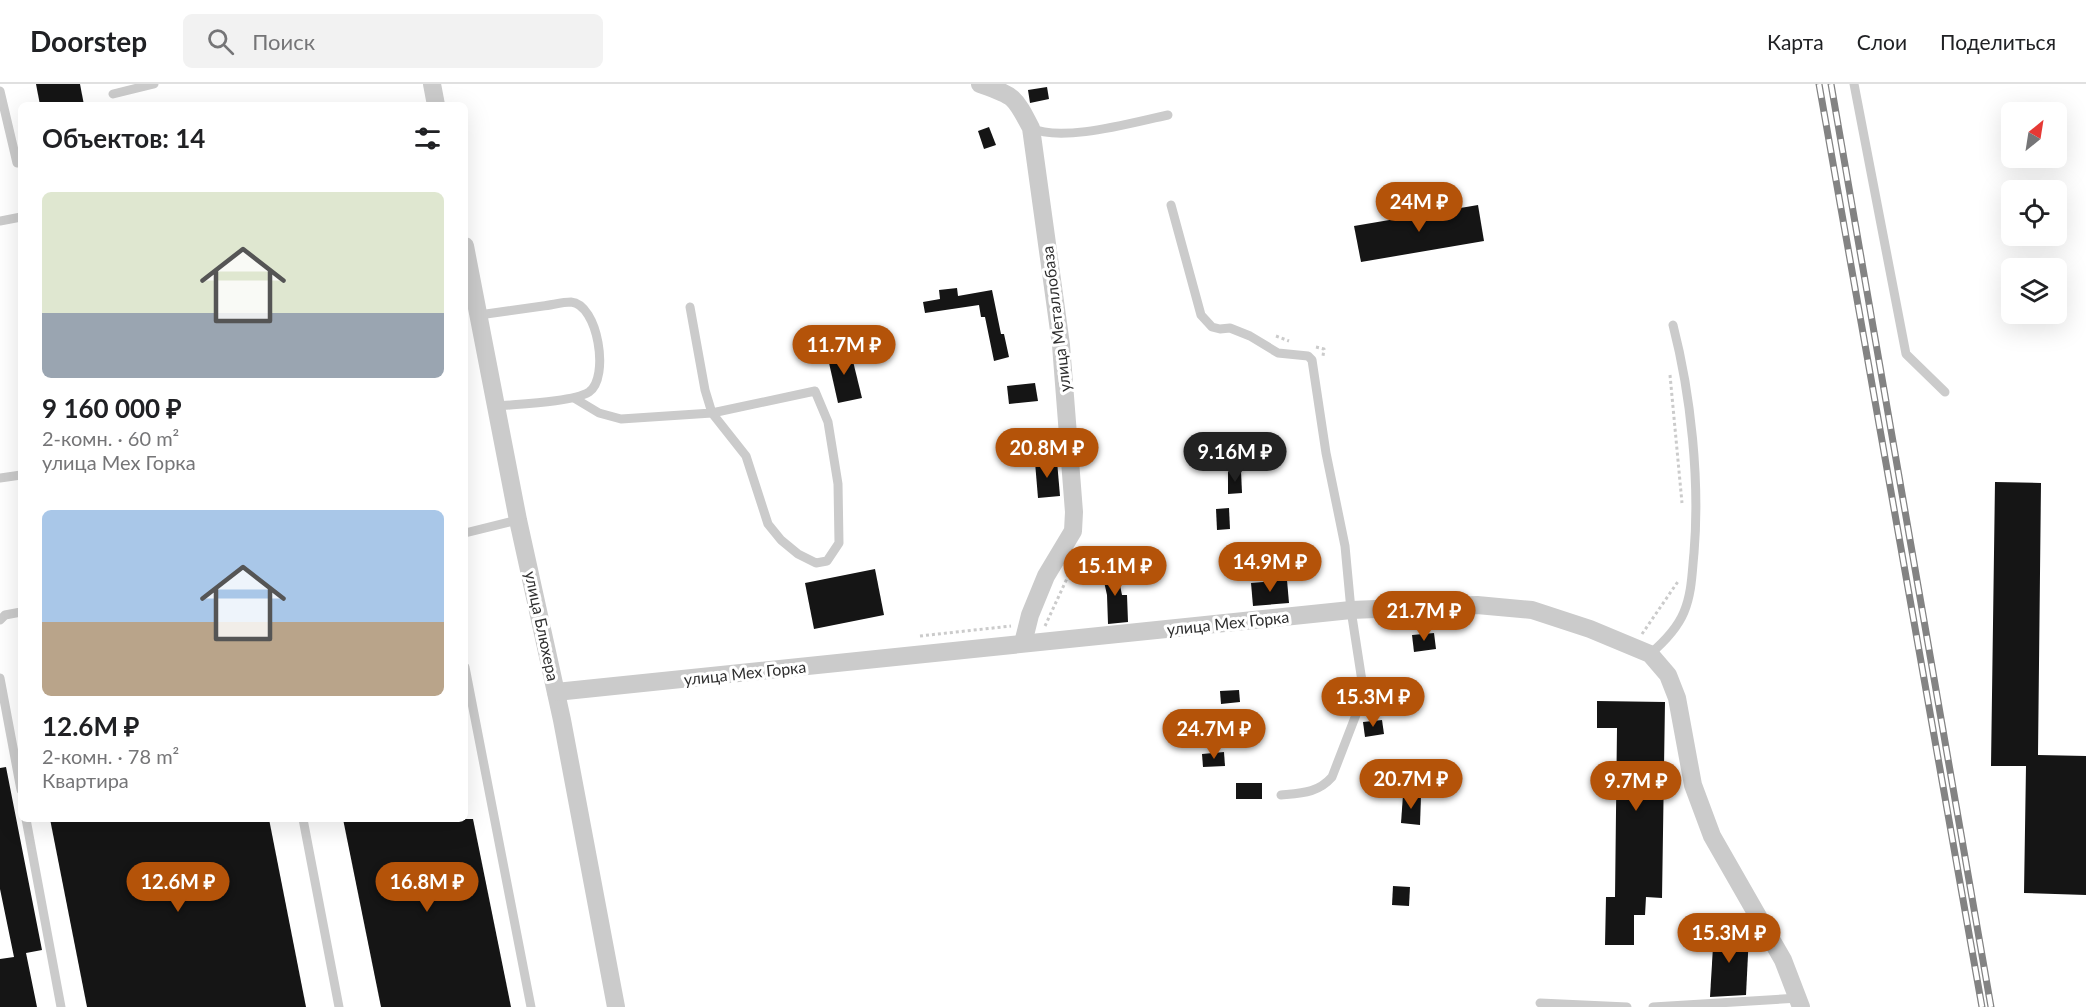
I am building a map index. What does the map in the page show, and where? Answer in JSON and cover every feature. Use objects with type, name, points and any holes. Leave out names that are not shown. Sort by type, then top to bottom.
[{"type":"street","points":[[432,84],[435,102]]},
{"type":"street","name":"улица Металлобаза","points":[[980,84],[997,88],[1014,99],[1031,128],[1061,345],[1074,512],[1073,531],[1046,576],[1024,636]]},
{"type":"street","name":"улица Блюхера","points":[[468,261],[498,406],[518,520],[556,692],[616,1007]]},
{"type":"street","name":"улица Мех Горка","points":[[556,692],[1024,636],[1351,610],[1477,605],[1532,610],[1590,629],[1650,654],[1668,675],[1677,698],[1694,785],[1712,836],[1783,960],[1800,1003]]},
{"type":"lane","points":[[114,94],[154,84]]},
{"type":"lane","points":[[1854,84],[1906,354],[1945,392]]},
{"type":"lane","points":[[0,91],[17,163]]},
{"type":"lane","points":[[1031,128],[1041,133],[1070,134],[1168,115]]},
{"type":"lane","points":[[1172,205],[1201,315],[1207,322],[1220,329],[1230,328],[1250,336],[1278,353],[1308,356],[1312,360],[1318,408],[1345,546],[1351,610],[1364,694],[1332,777],[1325,785],[1313,792],[1281,795]]},
{"type":"lane","points":[[0,221],[18,218]]},
{"type":"lane","points":[[479,315],[572,302],[587,311],[596,337],[600,374],[597,385],[592,389],[574,398],[498,406]]},
{"type":"lane","points":[[574,398],[599,413],[621,419],[712,413],[815,391],[828,422],[838,484],[839,543],[827,561],[816,563],[798,554],[781,540],[768,524],[746,456],[712,413],[705,390],[690,307]]},
{"type":"lane","points":[[1650,654],[1681,621],[1686,609],[1693,578],[1696,536],[1689,405],[1682,362],[1672,325]]},
{"type":"lane","points":[[0,478],[18,475]]},
{"type":"lane","points":[[468,532],[518,520]]},
{"type":"lane","points":[[0,620],[5,615],[18,613]]},
{"type":"lane","points":[[0,678],[18,774]]},
{"type":"lane","points":[[468,682],[531,1007]]},
{"type":"lane","points":[[27,822],[61,1007]]},
{"type":"lane","points":[[304,822],[339,1007]]},
{"type":"lane","points":[[1540,1003],[1627,1007]]},
{"type":"lane","points":[[1653,1007],[1800,1003]]},
{"type":"path","points":[[1266,332],[1297,344]]},
{"type":"path","points":[[1306,346],[1323,349],[1323,360]]},
{"type":"path","points":[[917,636],[1011,626],[1024,636]]},
{"type":"building","points":[[36,84],[80,84],[83,102],[39,102]]},
{"type":"building","points":[[1047,87],[1049,99],[1030,103],[1028,90]]},
{"type":"building","points":[[989,127],[996,145],[984,149],[978,131]]},
{"type":"building","points":[[1478,205],[1484,241],[1361,262],[1354,226]]},
{"type":"building","points":[[957,288],[958,296],[992,290],[1001,334],[1004,334],[1009,357],[994,361],[985,317],[981,317],[979,305],[925,313],[923,302],[940,299],[939,290]]},
{"type":"building","points":[[850,349],[862,398],[838,403],[827,354]]},
{"type":"building","points":[[1035,383],[1038,401],[1009,404],[1007,386]]},
{"type":"building","points":[[1057,461],[1060,496],[1038,498],[1035,462]]},
{"type":"building","points":[[1241,471],[1242,493],[1228,494],[1228,472]]},
{"type":"building","points":[[1995,482],[2041,483],[2038,755],[2086,756],[2086,895],[2024,893],[2026,766],[1991,766]]},
{"type":"building","points":[[1229,508],[1230,529],[1217,530],[1216,509]]},
{"type":"building","points":[[1116,565],[1122,595],[1127,595],[1128,622],[1108,624],[1107,595],[1101,568]]},
{"type":"building","points":[[875,569],[884,615],[814,629],[805,583]]},
{"type":"building","points":[[1287,580],[1289,603],[1253,606],[1251,583]]},
{"type":"building","points":[[1434,633],[1436,649],[1414,652],[1412,635]]},
{"type":"building","points":[[1239,690],[1240,702],[1221,704],[1220,691]]},
{"type":"building","points":[[1597,701],[1665,702],[1662,898],[1646,897],[1645,915],[1634,915],[1634,945],[1605,945],[1606,897],[1615,897],[1617,728],[1597,728]]},
{"type":"building","points":[[1382,720],[1384,734],[1365,737],[1363,722]]},
{"type":"building","points":[[1224,752],[1225,766],[1203,767],[1202,754]]},
{"type":"building","points":[[6,767],[42,950],[26,953],[37,1007],[0,1007],[0,959],[14,957],[0,889],[0,768]]},
{"type":"building","points":[[1236,783],[1262,783],[1262,799],[1236,799]]},
{"type":"building","points":[[1403,795],[1421,796],[1420,825],[1401,823]]},
{"type":"building","points":[[468,819],[473,819],[511,1007],[381,1007],[344,822],[468,822]]},
{"type":"building","points":[[51,822],[270,822],[306,1007],[87,1007]]},
{"type":"building","points":[[1393,886],[1410,887],[1409,906],[1392,905]]},
{"type":"building","points":[[1714,930],[1749,934],[1746,995],[1710,997]]},
{"type":"railway","points":[[1819,84],[1982,1007]]},
{"type":"railway","points":[[1831,84],[1991,1007]]}]
